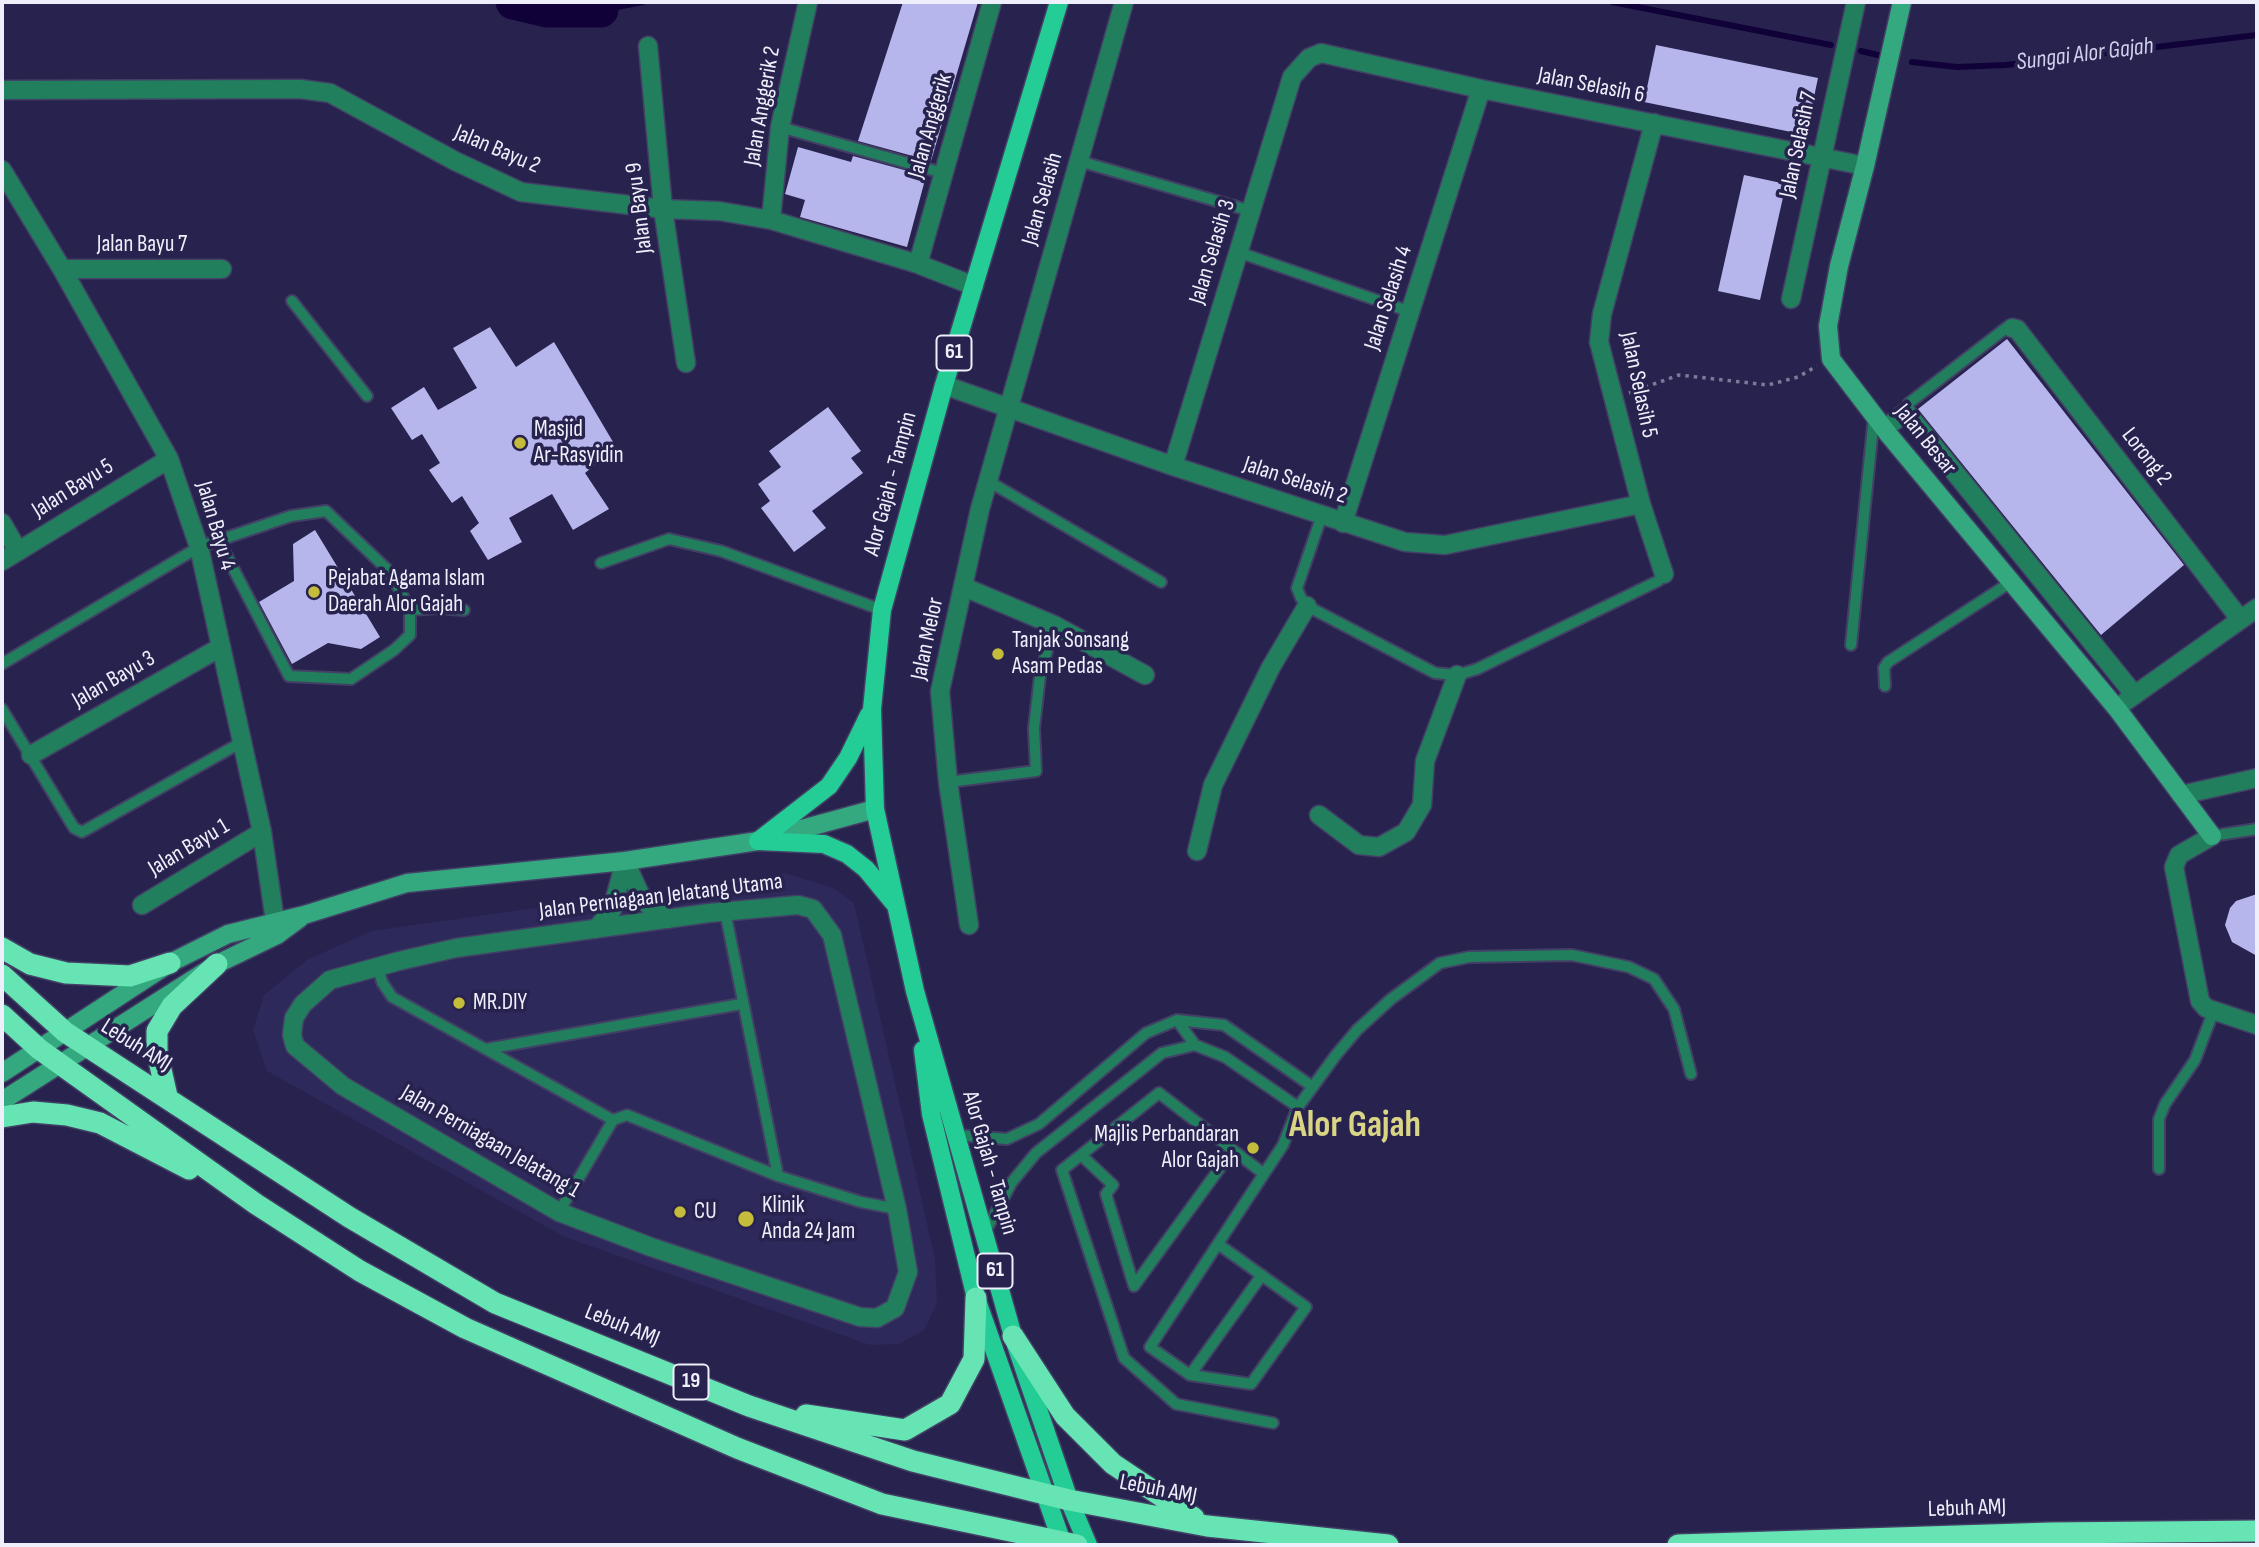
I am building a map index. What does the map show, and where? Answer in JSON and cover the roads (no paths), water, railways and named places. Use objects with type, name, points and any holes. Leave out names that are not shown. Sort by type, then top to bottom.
[{"type":"highway","points":[[2,948],[30,964],[66,973],[130,976],[170,963]]},
{"type":"highway","points":[[167,1096],[157,1052],[158,1031],[172,1006],[217,964]]},
{"type":"highway","name":"Lebuh AMJ","points":[[2,975],[65,1032],[349,1217],[495,1303],[748,1406],[913,1461],[1045,1495],[1207,1526],[1388,1545]]},
{"type":"highway","name":"19","points":[[2,1015],[39,1049],[256,1204],[360,1271],[465,1328],[737,1448],[881,1504],[1068,1545]]},
{"type":"highway","points":[[2,1117],[33,1112],[67,1115],[100,1123],[256,1204]]},
{"type":"highway","points":[[748,1406],[905,1430],[950,1404],[974,1359],[976,1298]]},
{"type":"highway","points":[[1013,1336],[1065,1416],[1113,1464],[1207,1526]]},
{"type":"highway","points":[[940,1519],[993,1545]]},
{"type":"highway","name":"Lebuh AMJ","points":[[1678,1545],[2051,1532],[2257,1531]]},
{"type":"main road","name":"Alor Gajah - Tampin","points":[[1059,2],[944,385],[882,610],[872,709],[875,810],[915,991],[1013,1336],[1069,1500],[1088,1545]]},
{"type":"main road","points":[[758,841],[829,786],[848,758],[872,709]]},
{"type":"main road","points":[[758,841],[824,844],[847,854],[866,869],[897,906]]},
{"type":"main road","name":"Alor Gajah - Tampin","points":[[915,991],[931,1114],[976,1298],[1045,1495],[1068,1545]]},
{"type":"street","name":"Jalan Anggerik 2","points":[[771,220],[780,127],[808,2]]},
{"type":"street","name":"Jalan Anggerik","points":[[918,264],[992,2]]},
{"type":"street","name":"Jalan Selasih","points":[[1009,409],[1124,2]]},
{"type":"street","name":"Jalan Selasih 7","points":[[1791,299],[1856,2]]},
{"type":"street","points":[[1865,166],[1902,2]]},
{"type":"street","name":"Jalan Bayu 9","points":[[648,46],[663,209],[686,363]]},
{"type":"street","name":"Jalan Selasih 6","points":[[1309,58],[1321,52],[1481,89],[1865,166]]},
{"type":"street","name":"Jalan Selasih 3","points":[[1173,466],[1292,77],[1309,58]]},
{"type":"street","name":"Jalan Bayu 2","points":[[2,90],[300,89],[330,93],[455,161],[521,192],[663,209],[719,211],[771,220],[918,264],[975,286]]},
{"type":"street","name":"Jalan Selasih 4","points":[[1343,523],[1481,89]]},
{"type":"street","name":"Jalan Selasih 5","points":[[1654,123],[1602,314],[1600,342],[1641,505],[1664,574]]},
{"type":"street","name":"Jalan Besar","points":[[1865,166],[1830,314],[1831,359],[1879,422],[2118,710],[2212,836]]},
{"type":"street","name":"Jalan Bayu 4","points":[[2,170],[169,459],[199,547],[262,832],[276,928]]},
{"type":"street","name":"Jalan Bayu 7","points":[[62,270],[222,269]]},
{"type":"street","name":"Lorong 2","points":[[2012,328],[2017,329],[2240,619]]},
{"type":"street","name":"Jalan Selasih 2","points":[[944,385],[1173,466],[1405,542],[1445,545],[1641,505]]},
{"type":"street","name":"Jalan Melor","points":[[969,925],[948,782],[940,691],[988,481],[1009,409]]},
{"type":"street","points":[[1879,422],[1906,412],[2133,693]]},
{"type":"street","name":"Jalan Bayu 5","points":[[2,561],[169,459]]},
{"type":"street","points":[[2,523],[18,551]]},
{"type":"street","points":[[964,587],[1054,625],[1144,675]]},
{"type":"street","points":[[1197,851],[1213,785],[1270,667],[1307,606]]},
{"type":"street","points":[[2118,710],[2133,693],[2257,608]]},
{"type":"street","name":"Jalan Bayu 3","points":[[31,755],[221,647]]},
{"type":"street","points":[[1319,815],[1359,845],[1379,847],[1406,832],[1422,805],[1425,761],[1457,675]]},
{"type":"street","points":[[2181,794],[2257,778]]},
{"type":"street","points":[[2,1101],[217,964],[276,928],[304,915],[407,883],[625,861],[758,841],[875,810]]},
{"type":"street","name":"Jalan Bayu 1","points":[[142,905],[262,832]]},
{"type":"street","points":[[2212,836],[2179,855],[2174,867],[2200,1001],[2214,1010],[2257,1025]]},
{"type":"street","points":[[625,861],[639,892],[650,907],[669,919]]},
{"type":"street","points":[[596,929],[612,910],[625,861]]},
{"type":"street","name":"Jalan Perniagaan Jelatang Utama","points":[[293,1024],[303,1004],[330,980],[456,948],[724,911],[798,905],[813,909],[832,934],[897,1209],[908,1272],[895,1308]]},
{"type":"street","points":[[2,1073],[170,963],[228,933],[276,928]]},
{"type":"street","name":"Jalan Perniagaan Jelatang 1","points":[[293,1024],[295,1046],[343,1086],[559,1212],[651,1247],[860,1317],[877,1318],[895,1308]]},
{"type":"lane","points":[[780,127],[943,173]]},
{"type":"lane","points":[[1079,161],[1251,211]]},
{"type":"lane","points":[[1238,252],[1410,312]]},
{"type":"lane","points":[[292,301],[367,396]]},
{"type":"lane","points":[[1906,412],[1909,403],[2006,328],[2012,328]]},
{"type":"lane","points":[[1851,645],[1879,422]]},
{"type":"lane","points":[[988,481],[1161,582]]},
{"type":"lane","points":[[2,664],[199,547],[292,516],[326,511],[390,572],[410,610],[410,635],[394,650],[351,679],[289,676],[219,541]]},
{"type":"lane","points":[[1322,515],[1297,588],[1307,606],[1435,673],[1457,675],[1489,663],[1658,581],[1664,574]]},
{"type":"lane","points":[[601,563],[668,539],[721,551],[882,610]]},
{"type":"lane","points":[[1885,686],[1884,668],[1888,662],[2011,582]]},
{"type":"lane","points":[[410,610],[464,610]]},
{"type":"lane","points":[[948,782],[1036,771],[1034,728],[1040,676],[1054,625]]},
{"type":"lane","points":[[2,709],[74,828],[82,832],[242,742]]},
{"type":"lane","points":[[2212,836],[2257,829]]},
{"type":"lane","points":[[724,911],[778,1176]]},
{"type":"lane","points":[[1218,1244],[1306,1307],[1251,1384],[1191,1375],[1150,1347],[1218,1244],[1223,1231],[1283,1145],[1298,1107],[1313,1087],[1357,1030],[1391,999],[1440,963],[1469,957],[1572,955],[1629,967],[1654,979],[1674,1009],[1691,1074]]},
{"type":"lane","points":[[378,967],[382,982],[392,997],[613,1120]]},
{"type":"lane","points":[[486,1049],[741,1004]]},
{"type":"lane","points":[[2159,1169],[2159,1119],[2165,1104],[2195,1060],[2214,1010]]},
{"type":"lane","points":[[956,1135],[1007,1139],[1039,1124],[1146,1033],[1177,1020],[1224,1025],[1313,1087]]},
{"type":"lane","points":[[1177,1020],[1195,1045],[1225,1057],[1298,1107]]},
{"type":"lane","points":[[984,1234],[1012,1182],[1036,1153],[1162,1053],[1195,1045]]},
{"type":"lane","points":[[1264,1174],[1159,1093],[1062,1170],[1124,1357],[1176,1404],[1273,1423]]},
{"type":"lane","points":[[559,1212],[613,1120],[628,1115],[778,1176],[861,1202],[897,1209]]},
{"type":"lane","points":[[1081,1155],[1113,1185],[1106,1194],[1134,1286],[1233,1150]]},
{"type":"lane","points":[[1191,1375],[1262,1275]]},
{"type":"waterway","name":"Sungai Alor Gajah","points":[[513,2],[547,10],[601,10]]},
{"type":"waterway","name":"Sungai Alor Gajah","points":[[601,10],[643,2]]},
{"type":"waterway","name":"Sungai Alor Gajah","points":[[1612,2],[1831,45]]},
{"type":"waterway","name":"Sungai Alor Gajah","points":[[1912,62],[1957,67],[2006,65],[2257,35]]},
{"type":"waterway","name":"Sungai Alor Gajah","points":[[1861,51],[1878,55]]},
{"type":"place","name":"Masjid Ar-Rasyidin","points":[[520,443]]},
{"type":"place","name":"Pejabat Agama Islam Daerah Alor Gajah","points":[[314,592]]},
{"type":"place","name":"Tanjak Sonsang Asam Pedas","points":[[998,654]]},
{"type":"place","name":"MR.DIY","points":[[459,1003]]},
{"type":"place","name":"Majlis Perbandaran Alor Gajah","points":[[1253,1148]]},
{"type":"place","name":"CU","points":[[680,1212]]},
{"type":"place","name":"Klinik Anda 24 Jam","points":[[746,1219]]},
{"type":"district","name":"Alor Gajah","points":[[1355,1127]]}]
